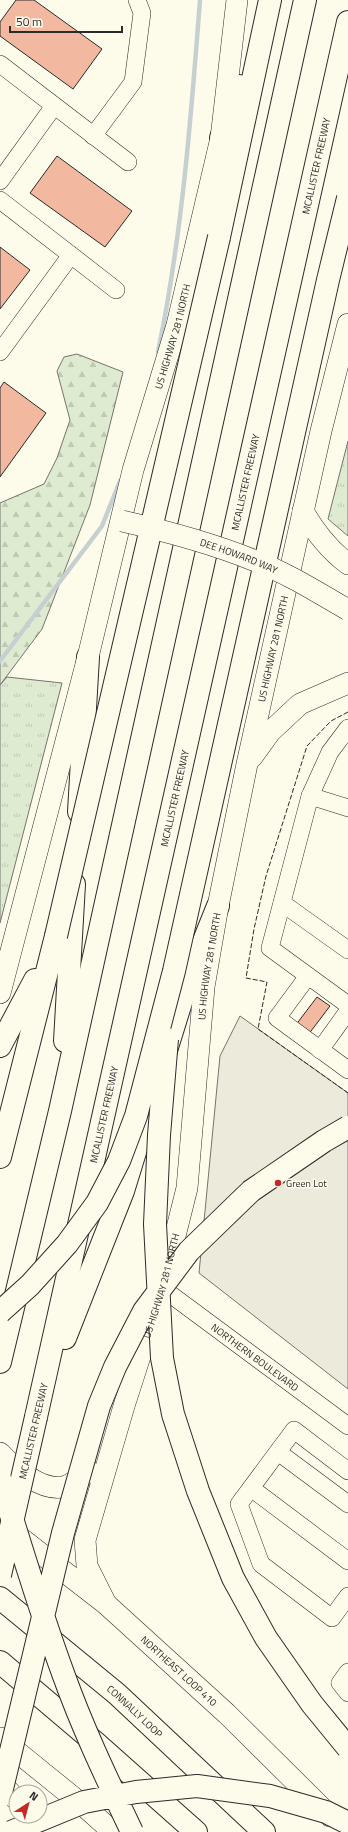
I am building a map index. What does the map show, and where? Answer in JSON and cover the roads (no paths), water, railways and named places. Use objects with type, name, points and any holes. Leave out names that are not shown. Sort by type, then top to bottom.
[{"type":"highway","points":[[221,138],[270,0]]},
{"type":"highway","points":[[0,1157],[56,936],[215,252],[270,0]]},
{"type":"highway","points":[[0,1362],[60,1111],[305,0]]},
{"type":"highway","name":"MCALLISTER FREEWAY","points":[[0,1575],[348,22]]},
{"type":"highway","points":[[0,1312],[30,1285],[67,1244],[97,1203],[108,1183],[126,1143],[136,1116],[174,971],[328,280],[348,198]]},
{"type":"highway","points":[[60,1111],[88,657]]},
{"type":"highway","points":[[38,1410],[123,1191],[187,983],[218,906]]},
{"type":"highway","points":[[0,1046],[24,1003],[56,936]]},
{"type":"highway","points":[[174,971],[158,1135],[154,1224],[162,1358],[173,1414],[198,1491],[234,1578],[266,1638],[312,1704],[348,1748]]},
{"type":"highway","points":[[0,1797],[66,1525],[99,1406],[115,1367],[144,1311],[189,1251],[251,1191],[324,1141],[348,1128]]},
{"type":"highway","points":[[0,1479],[30,1582],[64,1677],[95,1752],[132,1832]]},
{"type":"highway","name":"CONNALLY LOOP","points":[[0,1598],[118,1694],[264,1832]]},
{"type":"highway","points":[[0,1662],[98,1744],[196,1832]]},
{"type":"highway","points":[[10,1832],[84,1802],[136,1792],[197,1786],[270,1796],[326,1812],[348,1823]]},
{"type":"main road","name":"US HIGHWAY 281 NORTH","points":[[0,993],[88,657],[122,521],[133,470],[177,325],[221,138],[237,0]]},
{"type":"main road","name":"US HIGHWAY 281 NORTH","points":[[106,1604],[87,1566],[85,1540],[124,1406],[162,1288],[187,1188],[204,987],[218,906],[247,764],[303,511],[321,431],[348,324]]},
{"type":"main road","points":[[303,511],[328,548],[348,564]]},
{"type":"main road","name":"DEE HOWARD WAY","points":[[122,521],[198,540],[254,560],[296,580],[348,610]]},
{"type":"main road","points":[[247,764],[270,732],[300,704],[348,683]]},
{"type":"main road","points":[[0,1453],[13,1466],[48,1487],[64,1486],[93,1469],[124,1406]]},
{"type":"main road","name":"NORTHEAST LOOP 410","points":[[0,1522],[106,1604],[227,1714],[346,1832]]},
{"type":"main road","points":[[0,1738],[84,1806],[113,1832]]},
{"type":"main road","points":[[0,1782],[8,1790]]},
{"type":"main road","points":[[35,1832],[42,1818],[56,1807],[84,1806]]},
{"type":"street","points":[[93,136],[133,82],[142,13],[137,0]]},
{"type":"street","points":[[0,64],[128,162]]},
{"type":"street","points":[[0,181],[54,106]]},
{"type":"street","points":[[0,200],[116,290]]},
{"type":"street","points":[[0,352],[71,255]]},
{"type":"street","points":[[348,728],[330,752],[310,796],[270,948],[348,1005]]},
{"type":"street","points":[[310,796],[348,808]]},
{"type":"street","points":[[282,903],[347,949]]},
{"type":"street","points":[[308,976],[277,1018],[348,1070]]},
{"type":"street","points":[[320,1050],[348,1011]]},
{"type":"street","name":"NORTHERN BOULEVARD","points":[[162,1288],[348,1426]]},
{"type":"street","points":[[348,1471],[294,1430],[239,1504],[261,1564],[332,1618],[348,1596]]},
{"type":"street","points":[[278,1452],[348,1504]]},
{"type":"street","points":[[251,1488],[348,1561]]},
{"type":"street","points":[[348,1672],[340,1683],[348,1692]]},
{"type":"waterway","points":[[158,352],[173,265],[185,177],[200,0]]},
{"type":"waterway","points":[[0,661],[102,526],[120,481]]},
{"type":"place","name":"Green Lot","points":[[278,1183]]}]
